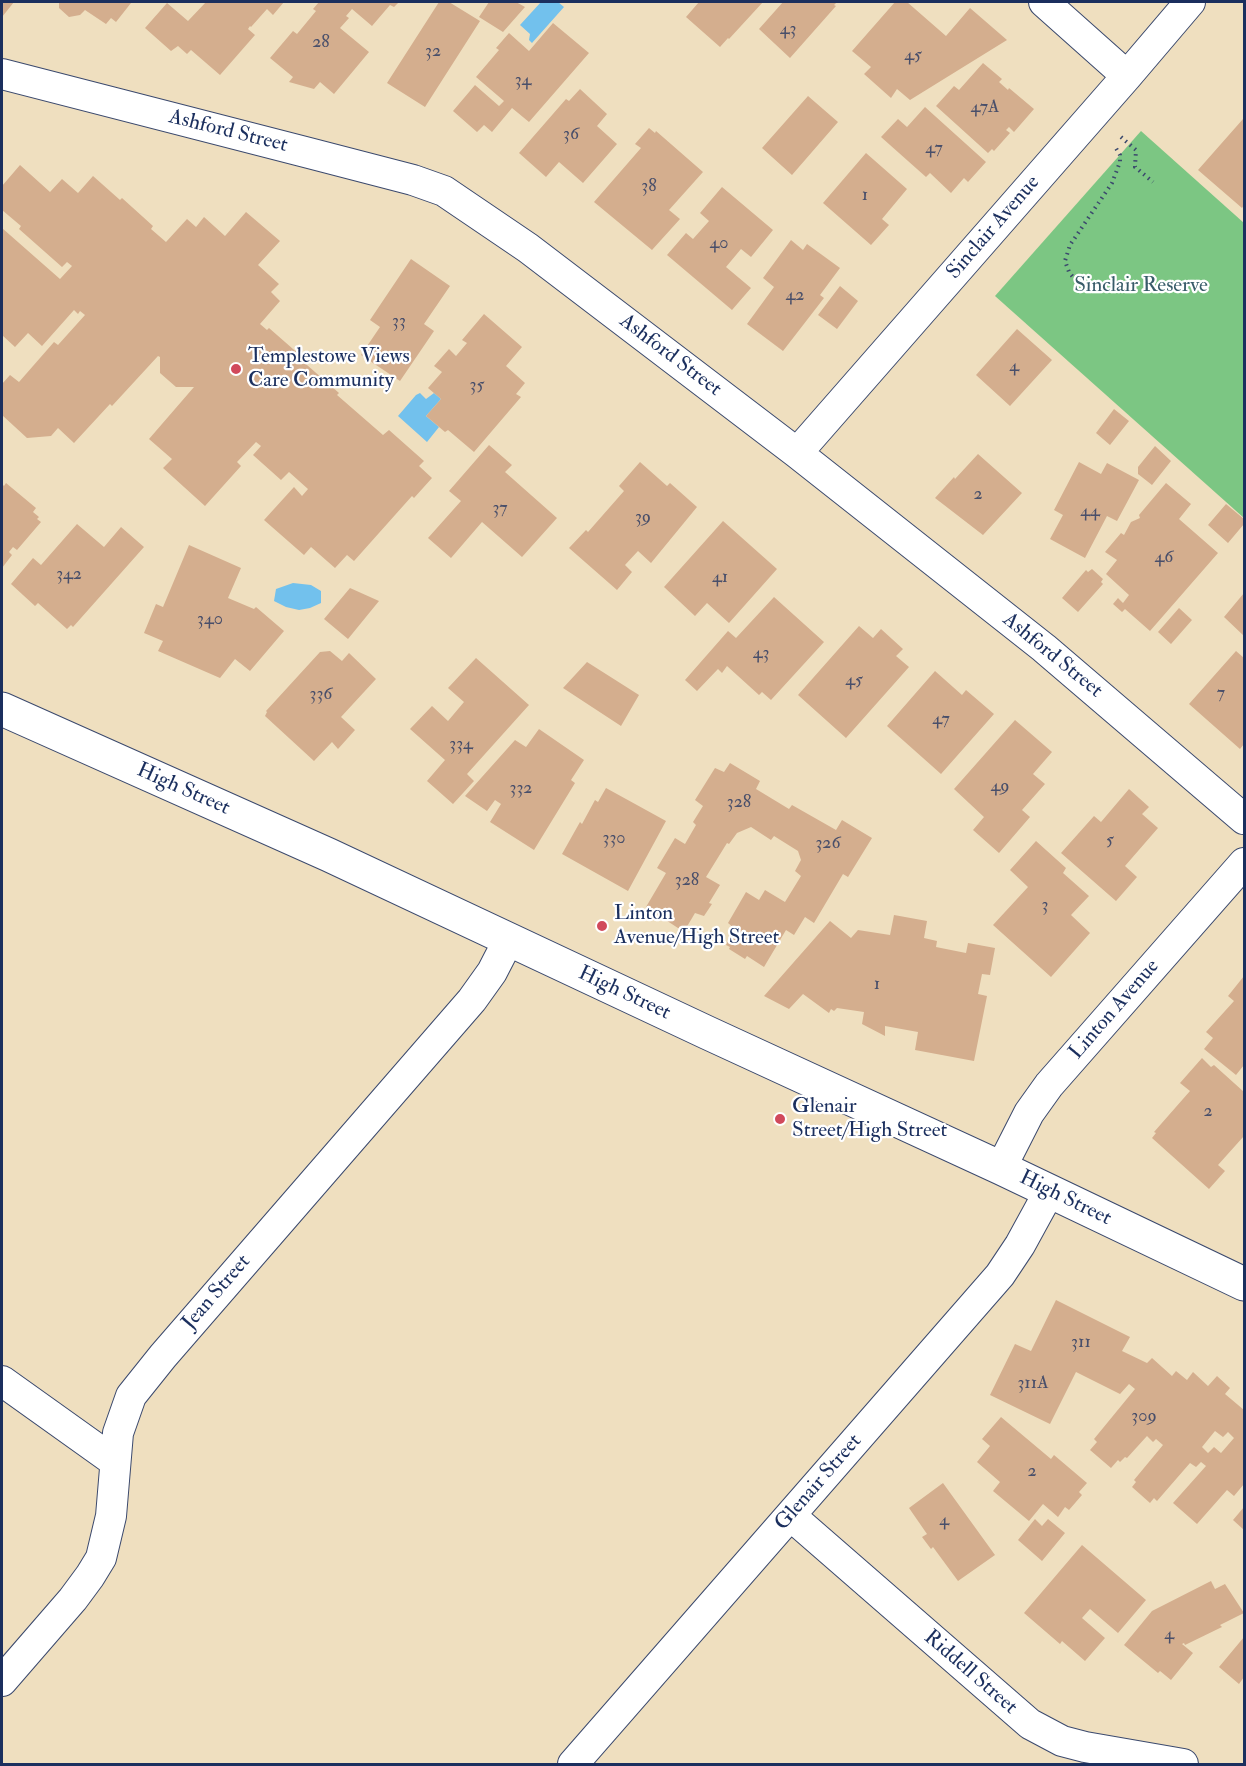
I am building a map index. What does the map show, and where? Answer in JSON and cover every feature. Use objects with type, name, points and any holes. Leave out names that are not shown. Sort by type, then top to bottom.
[{"type":"main road","name":"High Street","points":[[2,709],[329,855],[1245,1284]]},
{"type":"street","points":[[1044,2],[1127,76]]},
{"type":"street","name":"Sinclair Avenue","points":[[797,453],[1190,2]]},
{"type":"street","name":"Ashford Street","points":[[2,74],[401,177],[444,191],[528,249],[797,453],[1044,648],[1245,819]]},
{"type":"street","name":"Linton Avenue","points":[[1001,1168],[1029,1113],[1048,1085],[1245,863]]},
{"type":"street","name":"Jean Street","points":[[2,1681],[73,1599],[101,1558],[111,1516],[118,1433],[131,1396],[163,1356],[472,1000],[492,972],[509,939]]},
{"type":"street","name":"Glenair Street","points":[[573,1764],[1000,1275],[1020,1245],[1049,1192]]},
{"type":"street","points":[[2,1381],[114,1461]]},
{"type":"street","name":"Riddell Street","points":[[791,1516],[1030,1724],[1062,1741],[1183,1764]]},
{"type":"path","points":[[1121,138],[1136,150],[1135,166],[1153,182]]},
{"type":"path","points":[[1076,281],[1065,261],[1070,245],[1112,183],[1120,162],[1120,154],[1114,145]]},
{"type":"green space","name":"Sinclair Reserve","points":[[1141,131],[1244,223],[1244,518],[995,296]]},
{"type":"water","points":[[541,2],[558,2],[564,7],[532,43],[529,40],[530,34],[520,25]]},
{"type":"water","points":[[420,393],[426,399],[434,393],[441,399],[426,416],[439,427],[427,442],[398,416]]},
{"type":"water","points":[[293,583],[311,585],[321,591],[321,603],[299,610],[274,601],[276,589]]},
{"type":"building","points":[[2,2],[14,2],[2,17]]},
{"type":"building","points":[[59,2],[131,3],[116,22],[111,18],[106,24],[85,10],[80,15],[69,17],[59,8]]},
{"type":"building","points":[[206,2],[284,2],[273,15],[267,9],[250,26],[248,29],[255,35],[220,75],[191,50],[187,54],[178,46],[171,51],[145,28],[167,3],[188,21]]},
{"type":"building","points":[[319,2],[399,2],[394,7],[390,5],[372,26],[352,9],[346,16],[349,18],[340,28],[369,52],[334,94],[320,82],[314,89],[289,82],[293,77],[270,58],[293,31],[297,34],[316,11],[313,9]]},
{"type":"building","points":[[439,2],[449,2],[480,21],[425,107],[387,83]]},
{"type":"building","points":[[489,2],[516,2],[525,7],[503,32],[479,17]]},
{"type":"building","points":[[699,2],[763,2],[720,47],[686,17]]},
{"type":"building","points":[[783,2],[837,2],[834,5],[836,6],[790,58],[759,29]]},
{"type":"building","points":[[895,2],[907,2],[946,36],[970,8],[1007,40],[910,100],[897,89],[891,98],[864,74],[871,67],[852,51]]},
{"type":"building","points":[[553,23],[589,53],[529,122],[512,108],[492,132],[484,125],[477,132],[453,111],[475,85],[499,106],[504,101],[476,77],[499,50],[496,48],[509,33],[529,51]]},
{"type":"building","points":[[983,63],[1002,79],[999,82],[1034,109],[1014,132],[1009,127],[1006,130],[1010,133],[994,151],[992,149],[988,153],[936,106],[954,86],[959,90]]},
{"type":"building","points":[[580,89],[607,114],[597,126],[617,144],[583,183],[559,162],[546,177],[519,153],[566,99],[569,101]]},
{"type":"building","points":[[808,96],[838,122],[792,175],[762,148]]},
{"type":"building","points":[[925,107],[986,162],[968,182],[964,178],[951,193],[930,173],[926,177],[881,137],[898,119],[907,127]]},
{"type":"building","points":[[1243,119],[1244,205],[1242,208],[1198,170]]},
{"type":"building","points":[[649,128],[655,133],[656,131],[703,172],[669,210],[680,219],[652,250],[594,202],[641,148],[635,144]]},
{"type":"building","points":[[866,153],[907,189],[882,219],[889,225],[871,245],[823,203]]},
{"type":"building","name":"Templestowe Views Care Community","points":[[20,165],[50,192],[62,179],[78,193],[93,176],[153,226],[151,229],[166,242],[187,219],[196,227],[204,217],[225,236],[246,212],[280,241],[258,265],[279,284],[271,292],[280,301],[260,324],[267,330],[269,328],[301,356],[299,358],[339,393],[337,395],[383,435],[389,430],[424,461],[419,466],[432,478],[414,498],[412,496],[354,561],[347,555],[335,568],[311,547],[304,555],[264,520],[294,487],[302,496],[308,489],[289,472],[281,480],[253,455],[261,446],[256,442],[237,462],[241,466],[205,506],[163,468],[172,459],[149,439],[194,387],[176,387],[160,373],[160,357],[158,356],[74,443],[58,428],[51,436],[27,438],[2,415],[2,384],[10,375],[19,382],[54,342],[58,345],[85,315],[80,311],[78,314],[74,310],[42,346],[28,333],[15,347],[2,335],[2,228],[60,279],[72,266],[67,262],[62,267],[19,229],[21,226],[2,210],[2,186]]},
{"type":"building","points":[[722,187],[773,230],[751,257],[741,249],[726,267],[751,288],[732,310],[667,255],[686,233],[693,239],[709,221],[700,213]]},
{"type":"building","points":[[791,240],[803,250],[807,244],[840,268],[820,295],[824,298],[783,351],[747,324],[774,287],[763,278]]},
{"type":"building","points":[[411,259],[450,286],[424,324],[434,331],[400,381],[361,355],[380,327],[370,320]]},
{"type":"building","points":[[840,286],[858,301],[837,329],[818,315]]},
{"type":"building","points":[[484,314],[522,347],[506,366],[525,383],[516,394],[521,397],[474,452],[448,430],[445,432],[426,416],[441,399],[428,388],[442,372],[434,366],[449,349],[456,356],[467,343],[462,340]]},
{"type":"building","points":[[1017,329],[1052,360],[1010,406],[976,375]]},
{"type":"building","points":[[1114,409],[1129,421],[1110,445],[1096,433]]},
{"type":"building","points":[[489,445],[512,465],[505,472],[557,518],[522,557],[482,522],[451,558],[428,538],[461,501],[449,491]]},
{"type":"building","points":[[1155,446],[1171,461],[1152,485],[1138,474],[1138,467]]},
{"type":"building","points":[[978,454],[1022,493],[983,535],[935,498]]},
{"type":"building","points":[[640,462],[667,486],[670,483],[697,507],[651,563],[638,551],[625,565],[632,572],[617,590],[569,548],[586,530],[588,532],[624,491],[619,486]]},
{"type":"building","points":[[1079,462],[1101,474],[1107,463],[1139,480],[1117,521],[1107,516],[1085,558],[1050,539],[1063,515],[1054,510]]},
{"type":"building","points":[[6,483],[36,508],[33,512],[41,522],[17,550],[13,547],[9,552],[12,555],[2,568],[2,484],[4,486]]},
{"type":"building","points":[[1166,483],[1191,504],[1179,519],[1218,553],[1150,631],[1125,609],[1122,612],[1113,604],[1118,598],[1123,603],[1129,595],[1106,574],[1117,560],[1105,552],[1121,533],[1124,535],[1131,522],[1140,518],[1139,515]]},
{"type":"building","points":[[1226,504],[1244,519],[1244,524],[1228,543],[1208,525]]},
{"type":"building","points":[[723,521],[777,569],[729,623],[707,603],[695,616],[664,587]]},
{"type":"building","points":[[77,524],[104,547],[121,527],[144,547],[73,627],[71,625],[67,629],[38,603],[35,606],[11,584],[33,558],[41,565]]},
{"type":"building","points":[[189,545],[241,568],[228,598],[254,609],[256,607],[284,631],[250,671],[235,659],[220,678],[158,651],[163,641],[144,633],[156,604],[163,607]]},
{"type":"building","points":[[1092,569],[1103,579],[1101,582],[1103,584],[1078,612],[1062,598],[1086,570],[1088,572]]},
{"type":"building","points":[[350,588],[379,601],[348,639],[324,619]]},
{"type":"building","points":[[1244,593],[1244,636],[1224,617]]},
{"type":"building","points":[[774,597],[824,642],[771,700],[762,692],[759,695],[727,666],[722,673],[718,669],[697,691],[685,680],[728,631],[736,638]]},
{"type":"building","points":[[1179,608],[1192,620],[1171,644],[1158,632]]},
{"type":"building","points":[[859,626],[873,638],[881,629],[903,649],[896,656],[909,667],[846,738],[798,695]]},
{"type":"building","points":[[330,651],[342,661],[349,653],[376,679],[341,717],[355,730],[338,749],[332,742],[314,761],[265,716],[266,711],[320,652]]},
{"type":"building","points":[[1236,651],[1244,658],[1244,744],[1240,749],[1189,704]]},
{"type":"building","points":[[476,658],[529,705],[467,774],[474,781],[453,804],[427,781],[445,760],[410,729],[432,706],[448,721],[464,702],[448,688]]},
{"type":"building","points":[[587,662],[639,695],[621,726],[563,688]]},
{"type":"building","points":[[935,671],[962,695],[966,690],[994,714],[941,774],[887,726]]},
{"type":"building","points":[[1015,720],[1052,752],[1033,774],[1045,784],[1022,810],[1030,817],[999,853],[973,830],[984,817],[954,789]]},
{"type":"building","points":[[539,729],[584,760],[571,780],[575,783],[534,850],[490,822],[501,804],[495,800],[487,811],[465,796],[515,740],[526,747]]},
{"type":"building","points":[[730,763],[760,781],[756,789],[789,809],[792,805],[836,830],[842,820],[872,838],[848,877],[843,874],[814,923],[805,917],[794,935],[786,930],[764,967],[747,956],[745,959],[726,945],[735,929],[728,923],[746,892],[759,900],[765,890],[785,902],[801,876],[795,871],[801,860],[798,851],[774,836],[771,840],[751,827],[737,833],[729,844],[727,843],[706,877],[720,885],[709,903],[712,904],[704,916],[695,913],[685,930],[682,928],[681,930],[646,907],[666,873],[657,868],[675,838],[685,844],[696,825],[693,822],[703,806],[695,800],[715,768],[724,772]]},
{"type":"building","points":[[606,788],[666,821],[628,891],[562,854],[580,822],[582,824],[595,800],[598,802]]},
{"type":"building","points":[[1129,789],[1149,807],[1142,814],[1158,828],[1125,866],[1137,877],[1116,901],[1061,853],[1094,816],[1101,822]]},
{"type":"building","points":[[1036,841],[1066,868],[1063,873],[1089,896],[1071,915],[1090,933],[1051,977],[993,925],[1028,887],[1010,870]]},
{"type":"building","points":[[894,915],[927,921],[924,938],[937,941],[936,947],[966,953],[968,943],[995,948],[990,975],[982,974],[978,994],[987,996],[974,1061],[915,1050],[918,1032],[885,1026],[885,1036],[862,1024],[864,1012],[837,1008],[834,1011],[831,1009],[829,1013],[803,994],[789,1009],[764,996],[830,921],[851,938],[858,930],[890,935]]},
{"type":"building","points":[[1244,976],[1244,1065],[1236,1075],[1204,1049],[1213,1038],[1206,1032],[1234,1001],[1228,996]]},
{"type":"building","points":[[1202,1058],[1211,1067],[1214,1065],[1244,1092],[1244,1136],[1218,1165],[1225,1171],[1209,1189],[1152,1138],[1156,1133],[1154,1132],[1190,1091],[1180,1083]]},
{"type":"building","points":[[1056,1300],[1130,1337],[1122,1351],[1147,1363],[1152,1358],[1172,1376],[1176,1371],[1187,1380],[1193,1372],[1208,1386],[1217,1376],[1230,1388],[1225,1394],[1244,1410],[1244,1484],[1234,1496],[1227,1490],[1197,1524],[1173,1503],[1206,1466],[1201,1462],[1196,1467],[1190,1463],[1157,1501],[1154,1498],[1150,1503],[1132,1487],[1136,1482],[1134,1480],[1163,1445],[1156,1439],[1153,1442],[1147,1436],[1127,1458],[1125,1457],[1120,1462],[1118,1460],[1111,1468],[1090,1450],[1097,1442],[1094,1439],[1135,1389],[1129,1384],[1120,1394],[1076,1372],[1050,1424],[990,1395],[1015,1344],[1031,1351]],"holes":[[[1215,1431],[1223,1437],[1228,1432],[1234,1438],[1221,1453],[1214,1447],[1208,1453],[1202,1447]]]},
{"type":"building","points":[[1001,1417],[1051,1459],[1054,1455],[1087,1483],[1079,1492],[1082,1495],[1069,1510],[1065,1507],[1058,1517],[1043,1504],[1029,1521],[993,1491],[1000,1482],[977,1462],[990,1446],[982,1439]]},
{"type":"building","points":[[943,1483],[995,1555],[958,1581],[933,1547],[931,1549],[922,1537],[927,1534],[909,1508]]},
{"type":"building","points":[[1244,1507],[1244,1530],[1233,1520]]},
{"type":"building","points":[[1035,1519],[1042,1526],[1048,1519],[1065,1533],[1042,1561],[1018,1540]]},
{"type":"building","points":[[1082,1545],[1146,1600],[1118,1633],[1090,1609],[1082,1618],[1105,1638],[1085,1661],[1062,1641],[1060,1644],[1024,1613]]},
{"type":"building","points":[[1211,1581],[1215,1589],[1225,1584],[1244,1613],[1220,1625],[1222,1627],[1185,1645],[1182,1644],[1193,1653],[1171,1680],[1160,1671],[1158,1673],[1124,1645],[1152,1611]]},
{"type":"building","points":[[1244,1637],[1244,1677],[1239,1684],[1219,1667]]},
{"type":"place","name":"Templestowe Views Care Community","points":[[236,369]]},
{"type":"place","name":"Linton Avenue/High Street","points":[[602,926]]},
{"type":"place","name":"Glenair Street/High Street","points":[[780,1119]]}]
